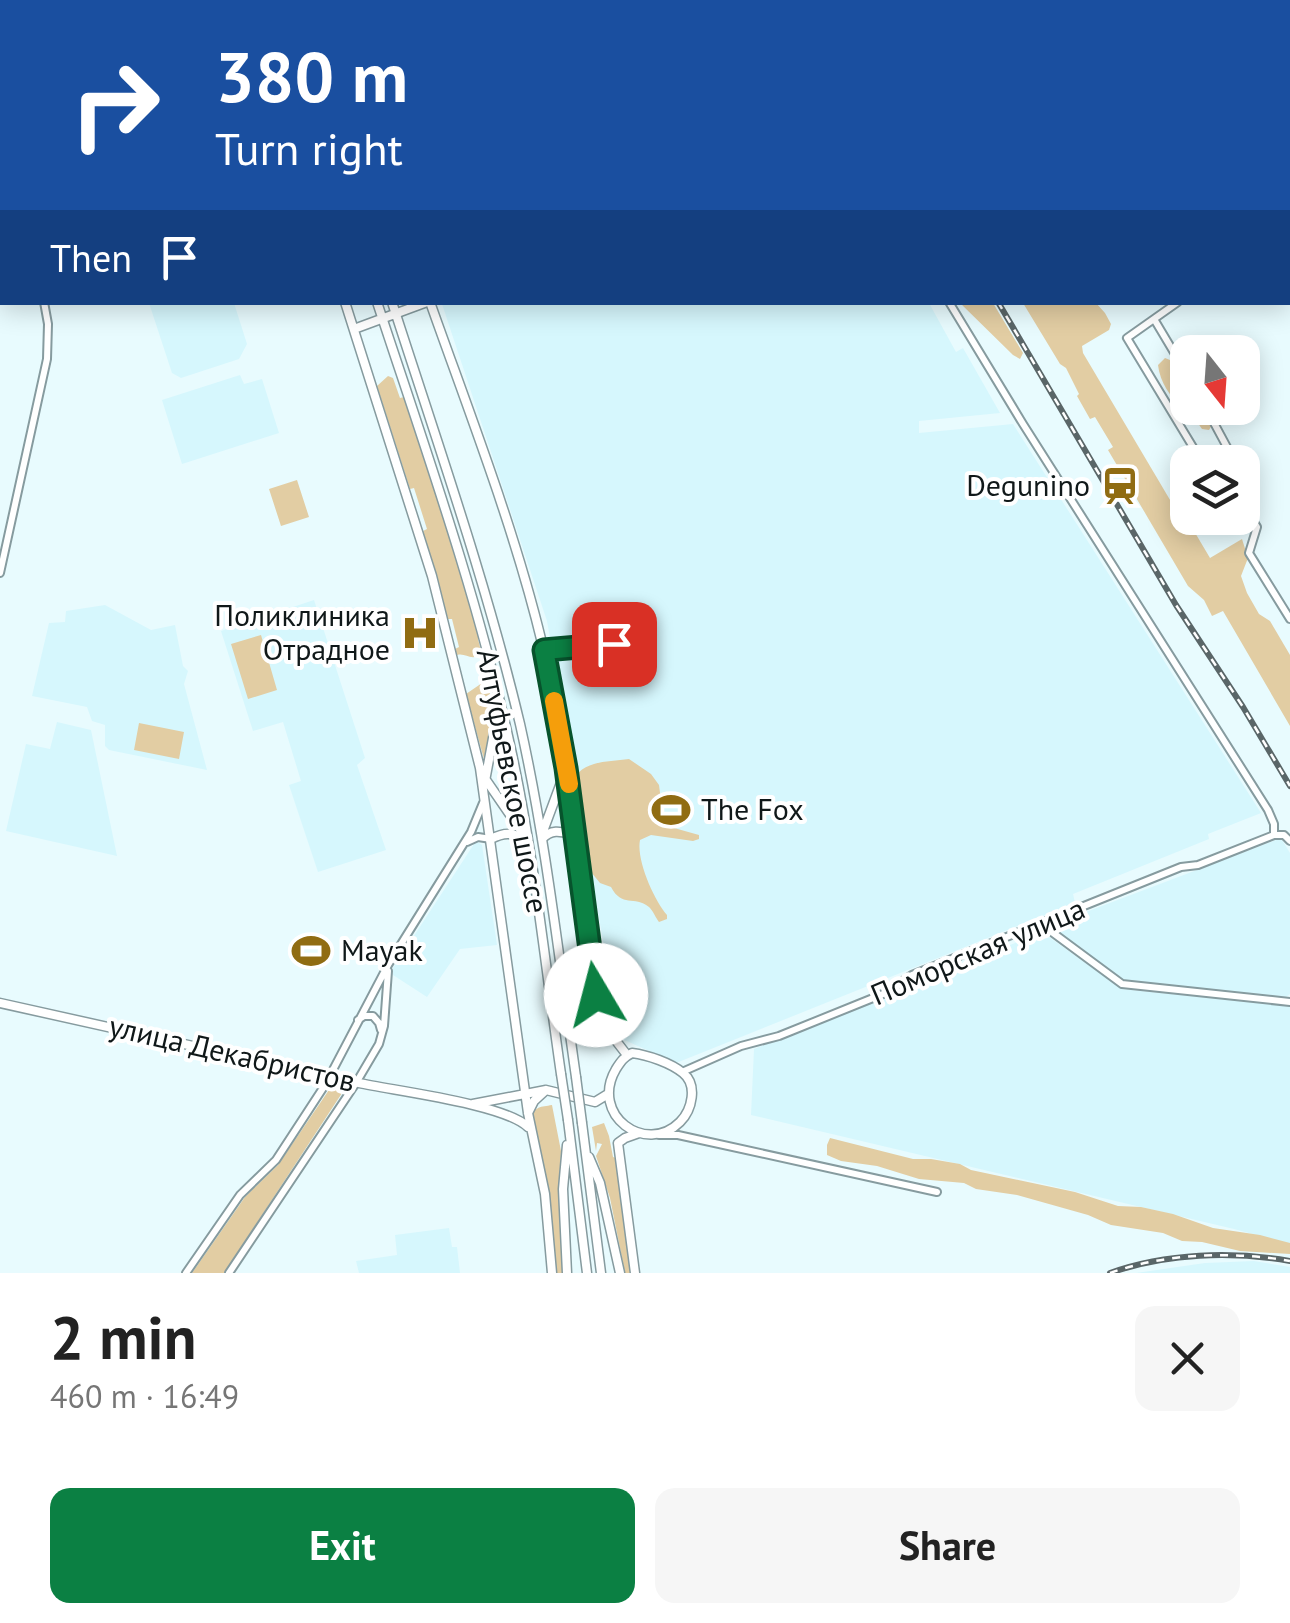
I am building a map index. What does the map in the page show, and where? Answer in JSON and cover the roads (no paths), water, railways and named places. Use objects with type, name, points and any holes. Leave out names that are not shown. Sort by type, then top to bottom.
[{"type":"main road","points":[[346,305],[432,576],[480,768],[528,1113],[545,1194],[552,1273]]},
{"type":"main road","name":"Алтуфьевское шоссе","points":[[378,305],[468,582],[500,702],[529,847],[587,1273]]},
{"type":"main road","name":"Алтуфьевское шоссе","points":[[393,305],[496,627],[523,740],[542,839],[601,1273]]},
{"type":"main road","points":[[354,329],[421,305]]},
{"type":"main road","points":[[429,305],[510,527],[544,650],[566,768],[598,1005],[610,1033],[627,1055]]},
{"type":"main road","points":[[484,796],[500,702]]},
{"type":"main road","points":[[480,768],[529,847]]},
{"type":"main road","points":[[542,839],[566,768]]},
{"type":"main road","points":[[542,839],[555,831],[576,835]]},
{"type":"main road","points":[[491,839],[514,835],[529,847]]},
{"type":"main road","name":"улица Декабристов","points":[[0,1002],[464,1104],[519,1120],[533,1136]]},
{"type":"main road","points":[[635,1273],[618,1143],[639,1133],[674,1132],[692,1099],[691,1087],[682,1072],[640,1054],[622,1059],[611,1078],[608,1094],[612,1110],[621,1122],[639,1133]]},
{"type":"main road","points":[[528,1113],[546,1090],[595,1102],[608,1094]]},
{"type":"main road","name":"улица Декабристов","points":[[464,1104],[546,1090]]},
{"type":"main road","points":[[582,1128],[620,1273]]},
{"type":"main road","points":[[567,1273],[563,1189],[569,1130]]},
{"type":"street","points":[[0,573],[47,359],[45,305]]},
{"type":"street","points":[[951,305],[1268,810],[1274,835],[1284,835],[1290,841]]},
{"type":"street","points":[[1174,305],[1127,338],[1192,445]]},
{"type":"street","points":[[1154,319],[1170,346]]},
{"type":"street","points":[[1254,535],[1249,553],[1290,619]]},
{"type":"street","points":[[544,650],[645,642]]},
{"type":"street","points":[[186,1273],[240,1196],[276,1160],[329,1076],[388,965],[463,847],[484,796]]},
{"type":"street","name":"Поморская улица","points":[[682,1072],[883,994],[912,975],[1181,866],[1198,865],[1274,835]]},
{"type":"street","points":[[463,847],[475,838],[491,839]]},
{"type":"street","points":[[1040,924],[1122,984],[1290,1002]]},
{"type":"street","points":[[230,1273],[356,1083],[382,1036],[388,965]]},
{"type":"street","points":[[355,1023],[364,1016],[373,1016],[382,1036]]},
{"type":"street","points":[[674,1132],[937,1192]]},
{"type":"railway","points":[[1000,305],[1176,605],[1290,786]]},
{"type":"railway","points":[[1110,1273],[1154,1261],[1199,1256],[1290,1261]]},
{"type":"place","name":"Degunino","points":[[1120,486]]},
{"type":"place","name":"Поликлиника Отрадное","points":[[420,633]]},
{"type":"place","name":"The Fox","points":[[671,810]]},
{"type":"place","name":"Mayak","points":[[311,951]]}]
